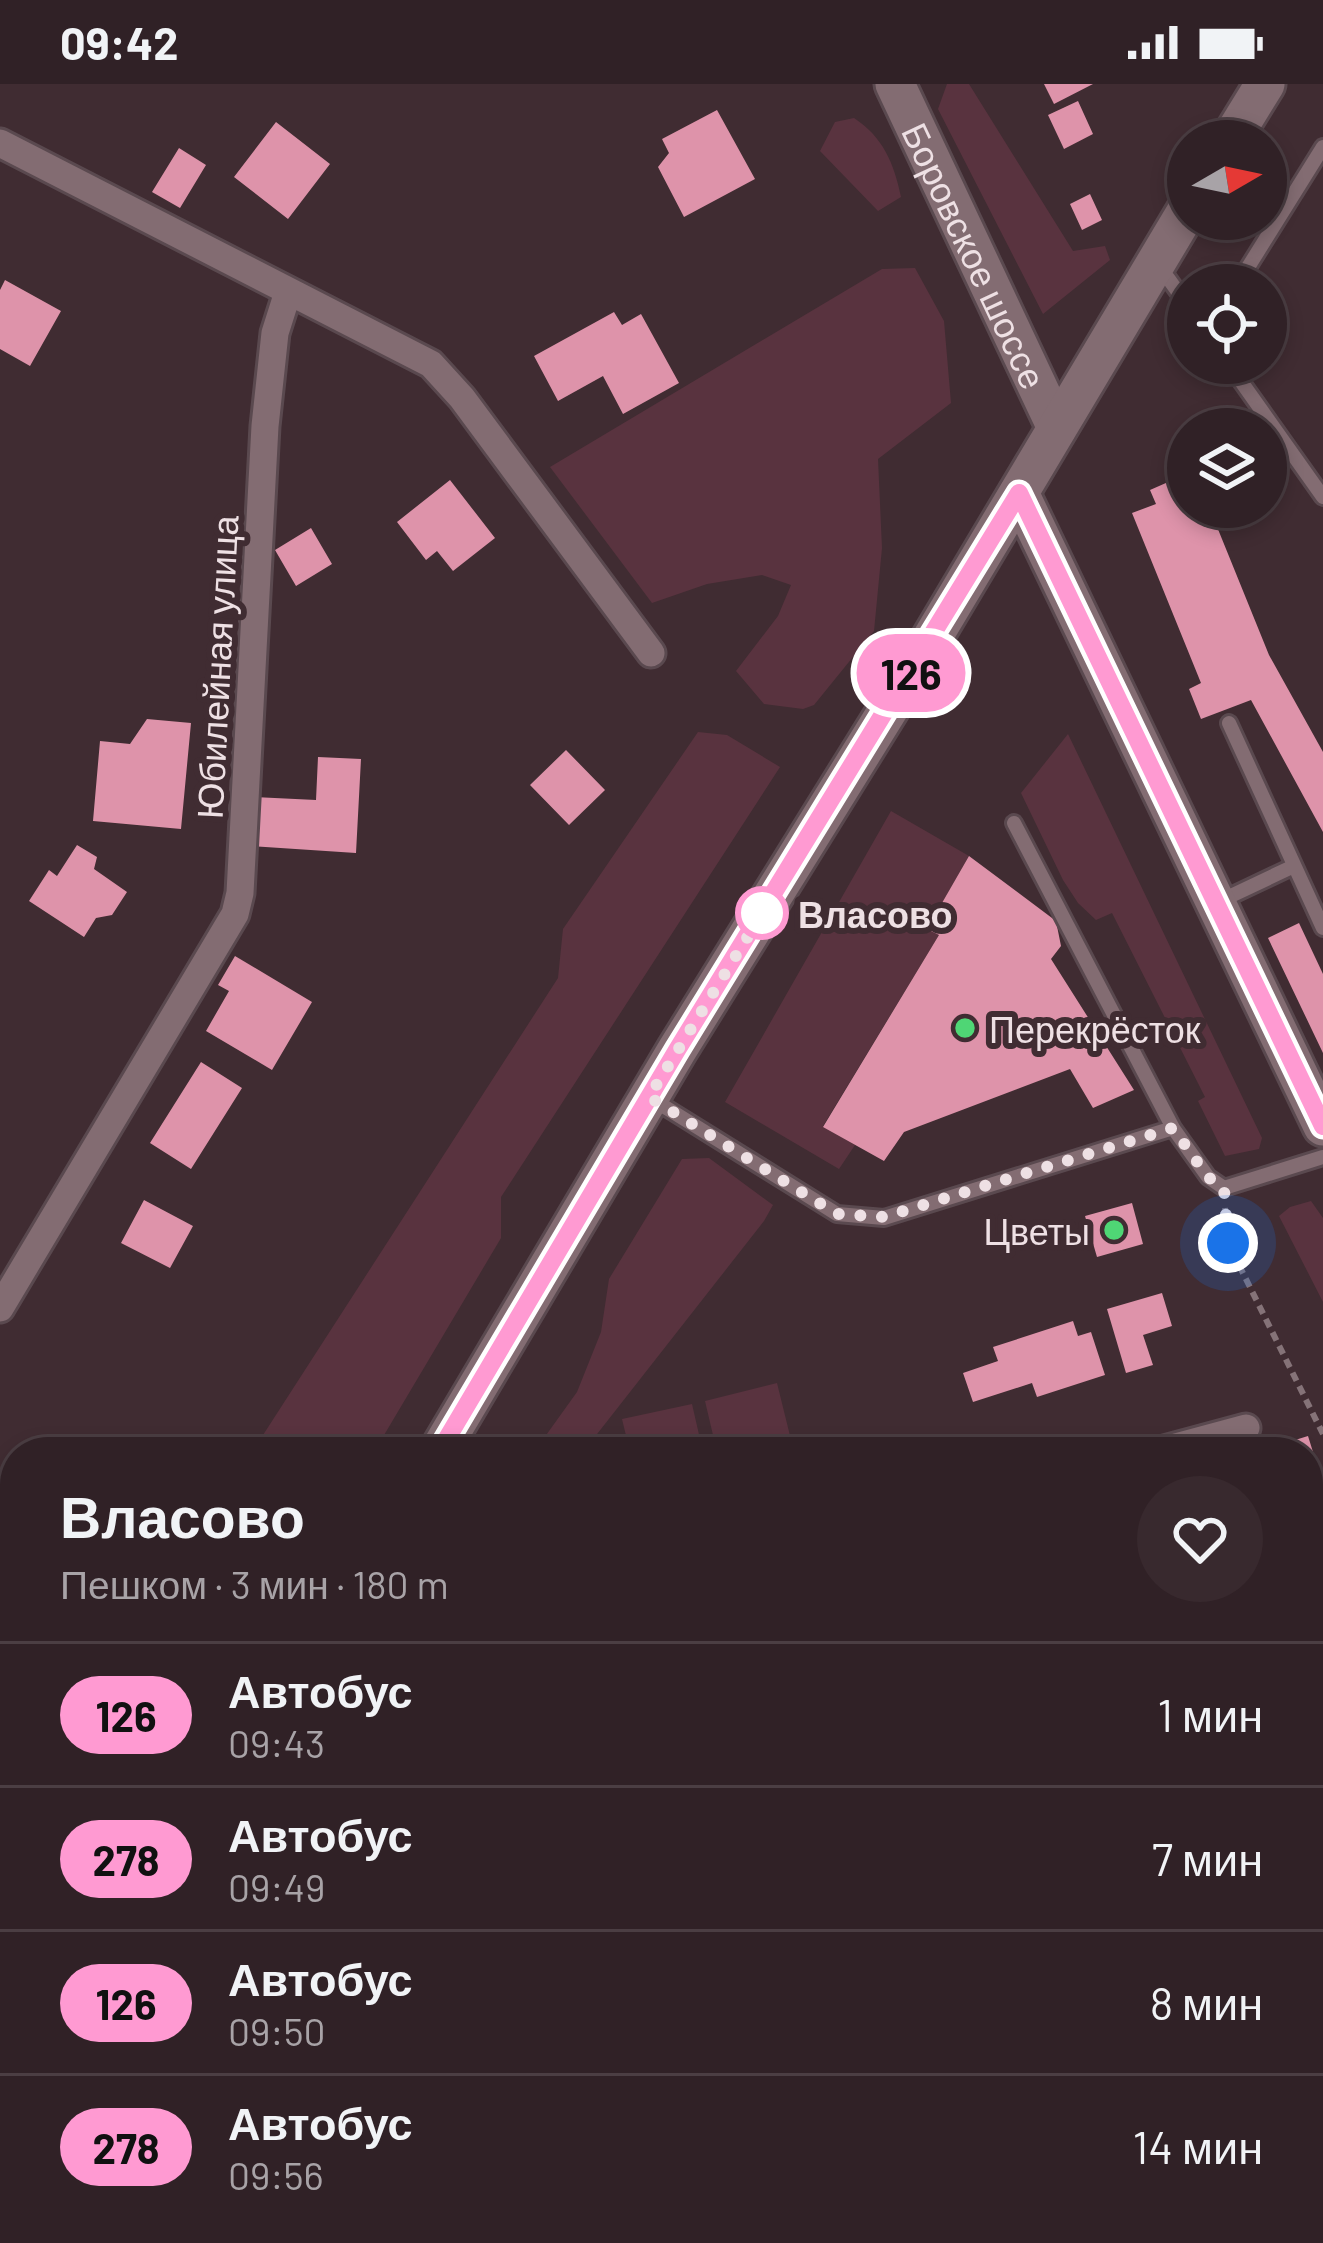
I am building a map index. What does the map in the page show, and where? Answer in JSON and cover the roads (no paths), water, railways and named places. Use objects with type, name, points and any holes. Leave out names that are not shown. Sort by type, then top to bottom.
[{"type":"main road","name":"Боровское шоссе","points":[[895,84],[1057,428]]},
{"type":"main road","points":[[1243,120],[1265,84]]},
{"type":"main road","points":[[448,1437],[1170,240]]},
{"type":"main road","points":[[1018,344],[1031,353],[1066,361],[1093,353],[1110,340]]},
{"type":"main road","points":[[1019,493],[1218,902],[1322,1130]]},
{"type":"street","points":[[0,143],[412,351],[450,382],[651,652]]},
{"type":"street","name":"Юбилейная улица","points":[[0,1308],[235,914],[240,893],[267,404],[275,333],[288,292]]},
{"type":"street","points":[[1210,1437],[1246,1427]]},
{"type":"lane","points":[[1250,264],[1323,147]]},
{"type":"lane","points":[[1243,384],[1323,497]]},
{"type":"lane","points":[[1228,723],[1323,928]]},
{"type":"lane","points":[[1014,823],[1173,1128],[1208,1177],[1224,1189],[1322,1130]]},
{"type":"lane","points":[[1218,902],[1294,866]]},
{"type":"lane","points":[[649,1097],[837,1214],[884,1217],[1173,1128]]},
{"type":"place","name":"Власово","points":[[762,913]]},
{"type":"place","name":"Перекрёсток","points":[[965,1028]]},
{"type":"place","name":"Цветы","points":[[1114,1230]]}]
